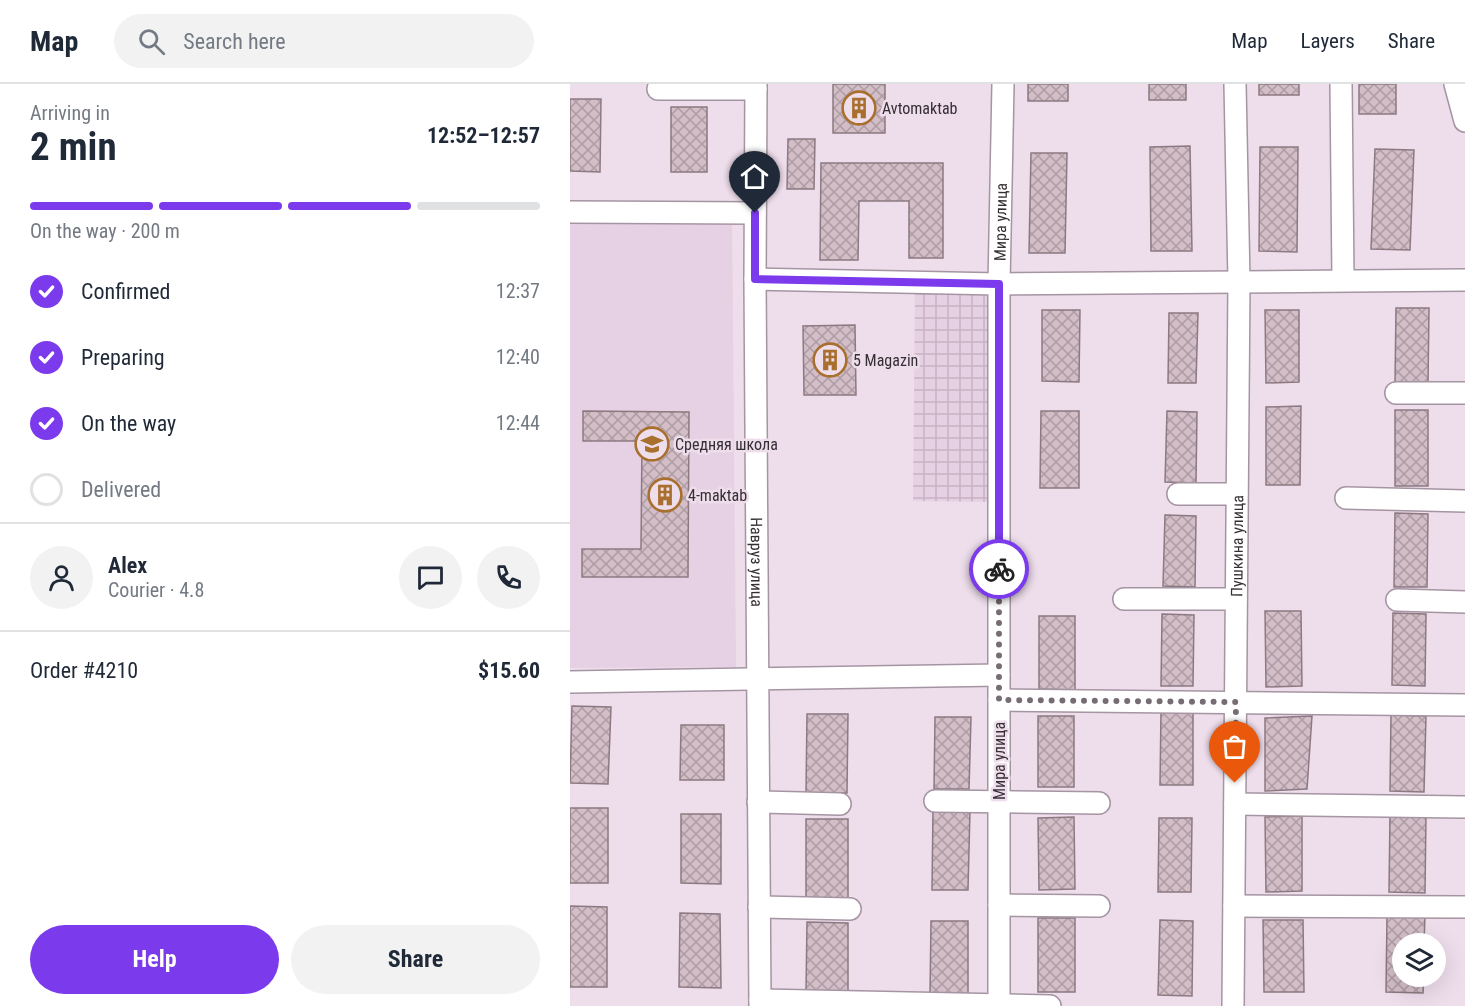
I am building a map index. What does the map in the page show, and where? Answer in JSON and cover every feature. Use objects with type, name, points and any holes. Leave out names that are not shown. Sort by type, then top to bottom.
[{"type":"street","name":"Мира улица","points":[[999,1006],[999,284],[1003,84]]},
{"type":"street","name":"Пушкина улица","points":[[1233,1006],[1239,281],[1235,84]]},
{"type":"street","points":[[1341,84],[1343,280]]},
{"type":"street","points":[[1455,84],[1465,121]]},
{"type":"street","points":[[658,89],[756,87]]},
{"type":"street","name":"Навруз улица","points":[[756,87],[755,279],[760,1003]]},
{"type":"street","points":[[570,212],[755,213]]},
{"type":"street","points":[[755,279],[999,284],[1465,280]]},
{"type":"street","points":[[1396,393],[1465,393]]},
{"type":"street","points":[[1178,494],[1237,494]]},
{"type":"street","points":[[1346,498],[1465,501]]},
{"type":"street","points":[[1124,599],[1236,599]]},
{"type":"street","points":[[1397,600],[1465,602]]},
{"type":"street","points":[[570,682],[999,675]]},
{"type":"street","points":[[999,700],[1465,705]]},
{"type":"street","points":[[935,801],[1099,803]]},
{"type":"street","points":[[758,802],[840,804]]},
{"type":"street","points":[[1235,804],[1465,807]]},
{"type":"street","points":[[999,905],[1099,906]]},
{"type":"street","points":[[1234,906],[1465,907]]},
{"type":"street","points":[[759,907],[850,909]]},
{"type":"street","points":[[760,1003],[1050,1006]]},
{"type":"shaded area","name":"Средняя школа","points":[[732,220],[736,667],[570,668],[570,222]]},
{"type":"shaded area","points":[[915,289],[995,289],[993,502],[913,501]]},
{"type":"building","name":"Avtomaktab","points":[[833,84],[885,84],[885,133],[833,133]]},
{"type":"building","points":[[1028,84],[1068,84],[1068,101],[1028,101]]},
{"type":"building","points":[[1149,84],[1186,84],[1186,100],[1149,100]]},
{"type":"building","points":[[1259,84],[1299,84],[1299,95],[1259,95]]},
{"type":"building","points":[[1359,84],[1396,84],[1396,114],[1359,114]]},
{"type":"building","points":[[570,99],[601,99],[600,172],[570,171]]},
{"type":"building","points":[[671,107],[707,107],[707,172],[671,172]]},
{"type":"building","points":[[788,139],[815,139],[814,189],[787,189]]},
{"type":"building","points":[[1190,146],[1192,251],[1151,251],[1150,147]]},
{"type":"building","points":[[1260,147],[1298,147],[1297,252],[1259,251]]},
{"type":"building","points":[[1375,149],[1414,150],[1410,250],[1371,249]]},
{"type":"building","points":[[1031,153],[1067,153],[1065,253],[1029,253]]},
{"type":"building","points":[[821,163],[943,163],[943,258],[909,258],[909,201],[859,201],[858,260],[820,260]]},
{"type":"building","points":[[1396,308],[1429,308],[1428,385],[1395,384]]},
{"type":"building","points":[[1042,310],[1080,310],[1079,382],[1042,381]]},
{"type":"building","points":[[1265,310],[1299,310],[1299,382],[1266,383]]},
{"type":"building","points":[[1169,313],[1198,313],[1196,383],[1168,383]]},
{"type":"building","name":"5 Magazin","points":[[855,325],[856,395],[804,395],[803,326]]},
{"type":"building","points":[[1301,406],[1300,485],[1266,485],[1266,407]]},
{"type":"building","points":[[1395,410],[1428,410],[1428,486],[1395,486]]},
{"type":"building","name":"4-maktab","points":[[583,411],[689,412],[688,577],[582,577],[582,549],[641,549],[642,441],[583,441]]},
{"type":"building","points":[[1041,411],[1079,411],[1079,488],[1040,488]]},
{"type":"building","points":[[1167,411],[1197,412],[1196,483],[1165,482]]},
{"type":"building","points":[[1395,513],[1428,514],[1427,587],[1394,587]]},
{"type":"building","points":[[1165,515],[1196,516],[1195,587],[1163,586]]},
{"type":"building","points":[[1265,611],[1301,611],[1302,686],[1266,687]]},
{"type":"building","points":[[1393,613],[1426,614],[1425,686],[1392,685]]},
{"type":"building","points":[[1162,614],[1194,615],[1193,686],[1161,686]]},
{"type":"building","points":[[1039,616],[1075,616],[1075,690],[1039,689]]},
{"type":"building","points":[[572,706],[611,707],[608,784],[570,783]]},
{"type":"building","points":[[1161,712],[1193,712],[1193,785],[1160,785]]},
{"type":"building","points":[[807,714],[848,714],[847,793],[806,793]]},
{"type":"building","points":[[1391,715],[1426,716],[1424,792],[1390,791]]},
{"type":"building","points":[[1038,716],[1074,716],[1074,787],[1038,787]]},
{"type":"building","points":[[1312,716],[1307,789],[1265,791],[1265,718]]},
{"type":"building","points":[[935,717],[971,717],[969,789],[934,789]]},
{"type":"building","points":[[681,725],[724,725],[724,780],[680,780]]},
{"type":"building","points":[[570,808],[608,808],[608,883],[570,883]]},
{"type":"building","points":[[933,809],[970,810],[968,890],[932,890]]},
{"type":"building","points":[[681,814],[721,814],[721,884],[681,883]]},
{"type":"building","points":[[1390,814],[1426,815],[1425,893],[1389,892]]},
{"type":"building","points":[[1302,816],[1302,891],[1266,892],[1265,817]]},
{"type":"building","points":[[1074,817],[1075,889],[1039,890],[1038,818]]},
{"type":"building","points":[[1159,818],[1192,818],[1191,892],[1158,892]]},
{"type":"building","points":[[806,819],[848,819],[848,900],[806,900]]},
{"type":"building","points":[[570,906],[607,907],[607,987],[570,987]]},
{"type":"building","points":[[680,913],[720,914],[721,988],[679,987]]},
{"type":"building","points":[[1387,915],[1425,916],[1424,933],[1392,933],[1392,987],[1423,987],[1423,993],[1386,992]]},
{"type":"building","points":[[1038,918],[1075,918],[1075,992],[1038,992]]},
{"type":"building","points":[[1160,920],[1193,921],[1192,996],[1158,995]]},
{"type":"building","points":[[1263,920],[1303,920],[1304,992],[1264,992]]},
{"type":"building","points":[[931,921],[968,921],[968,995],[930,995]]},
{"type":"building","points":[[807,922],[848,923],[848,993],[806,993]]},
{"type":"way so far","points":[[999,569],[999,700],[1236,702],[1235,783]]},
{"type":"place","name":"Avtomaktab","points":[[859,108]]},
{"type":"place","name":"5 Magazin","points":[[830,360]]},
{"type":"place","name":"Средняя школа","points":[[652,444]]},
{"type":"place","name":"4-maktab","points":[[665,495]]},
{"type":"route","points":[[755,213],[755,279],[999,284],[999,569]]}]
